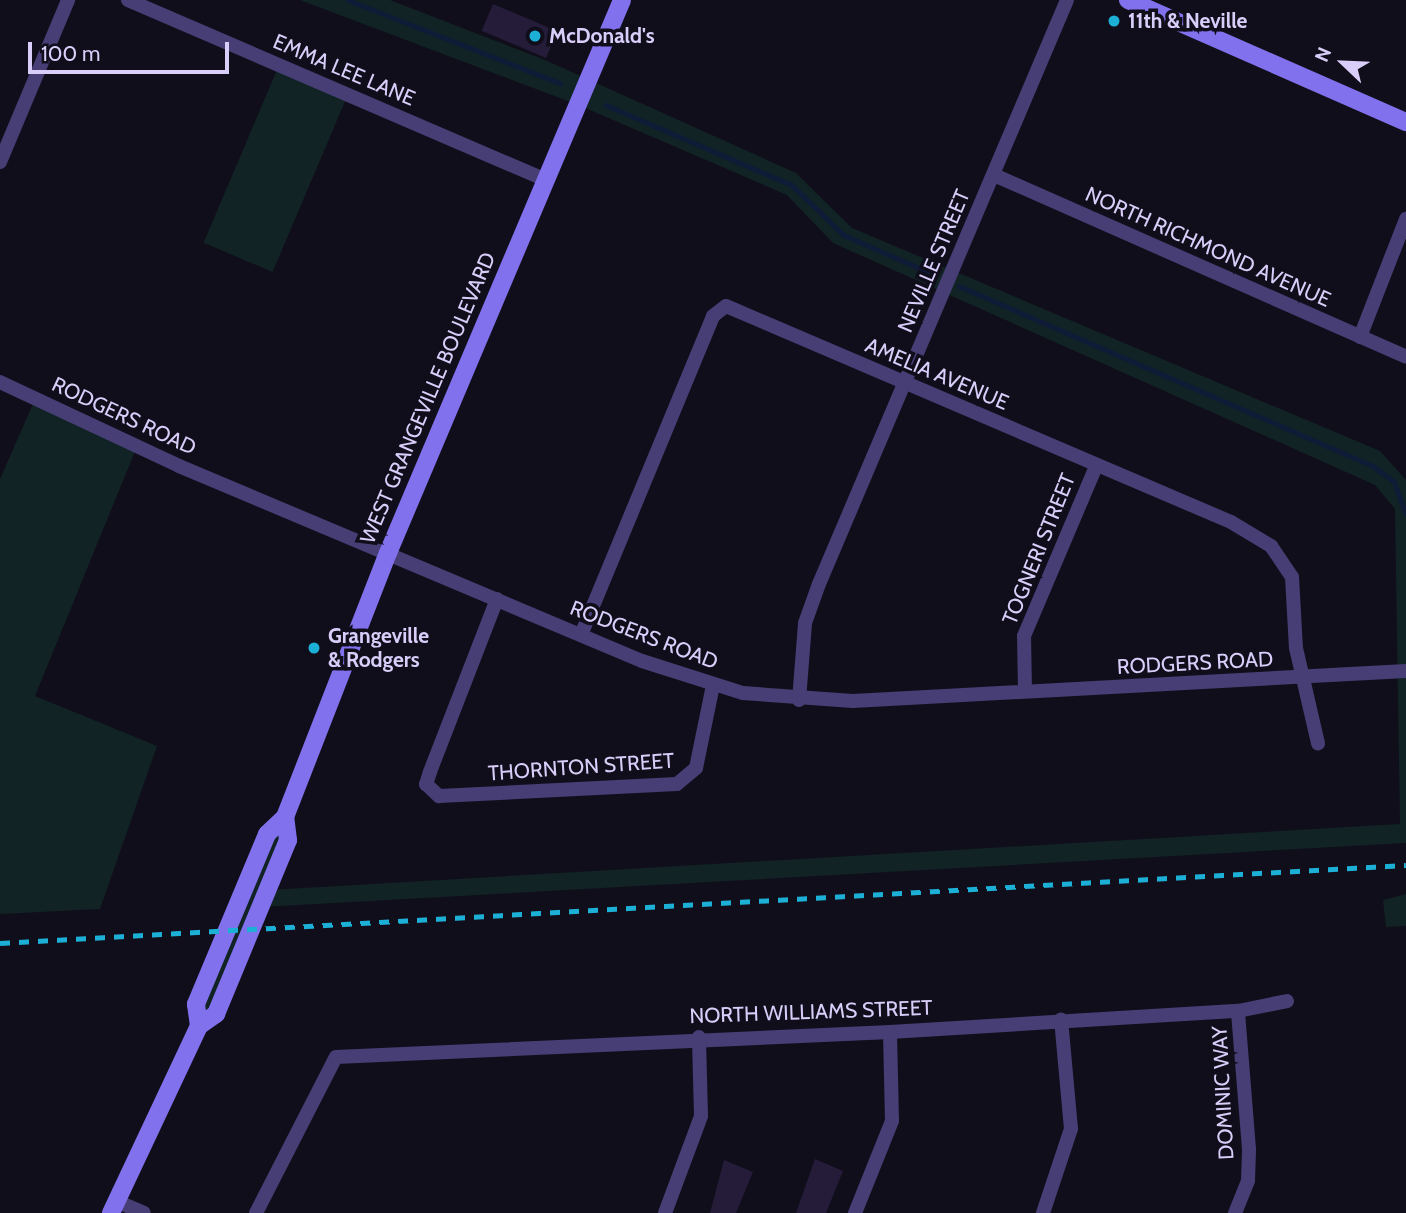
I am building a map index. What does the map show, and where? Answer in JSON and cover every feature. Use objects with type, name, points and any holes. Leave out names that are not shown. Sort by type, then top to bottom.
[{"type":"main road","name":"WEST GRANGEVILLE BOULEVARD","points":[[113,1207],[199,1026],[216,1014],[252,930],[288,840],[285,817],[388,553],[543,179],[622,0]]},
{"type":"main road","points":[[1128,0],[1406,122]]},
{"type":"street","points":[[0,162],[68,0]]},
{"type":"street","name":"EMMA LEE LANE","points":[[128,0],[543,179]]},
{"type":"street","name":"NEVILLE STREET","points":[[799,700],[805,623],[1067,0]]},
{"type":"street","name":"NORTH RICHMOND AVENUE","points":[[993,175],[1406,357]]},
{"type":"street","points":[[1360,337],[1406,219]]},
{"type":"street","name":"AMELIA AVENUE","points":[[581,635],[720,308],[734,307],[1096,466],[1231,522],[1282,556],[1292,577],[1303,677],[1318,743]]},
{"type":"street","name":"RODGERS ROAD","points":[[0,382],[388,553],[581,635],[713,685],[799,700],[1399,671]]},
{"type":"street","name":"TOGNERI STREET","points":[[1025,691],[1024,636],[1096,466]]},
{"type":"street","name":"THORNTON STREET","points":[[497,599],[426,784],[439,796],[456,798],[677,784],[696,768],[713,685]]},
{"type":"street","name":"NORTH WILLIAMS STREET","points":[[256,1213],[336,1057],[699,1037],[890,1032],[1061,1019],[1238,1011],[1287,1001]]},
{"type":"street","name":"DOMINIC WAY","points":[[1235,1213],[1248,1180],[1249,1149],[1238,1011]]},
{"type":"street","points":[[1043,1213],[1071,1129],[1061,1019]]},
{"type":"street","points":[[855,1213],[892,1121],[890,1032]]},
{"type":"street","points":[[665,1213],[701,1116],[699,1037]]},
{"type":"street","points":[[113,1207],[144,1213]]},
{"type":"shaded area","points":[[300,0],[390,0],[545,60],[796,173],[852,228],[1380,451],[1406,480],[1406,843],[262,907],[216,1014],[199,1026],[196,1004],[285,817],[269,890],[1400,824],[1395,509],[1375,485],[833,243],[787,195],[576,104]]},
{"type":"shaded area","points":[[279,65],[348,94],[273,272],[204,243]]},
{"type":"shaded area","points":[[36,397],[138,444],[35,696],[157,746],[100,909],[0,914],[0,479]]},
{"type":"shaded area","points":[[1406,894],[1406,926],[1386,927],[1383,900]]},
{"type":"building","points":[[493,4],[557,31],[546,58],[482,31]]},
{"type":"building","points":[[815,1159],[843,1171],[826,1213],[796,1213]]},
{"type":"building","points":[[724,1160],[753,1172],[736,1213],[710,1213]]},
{"type":"waterway","points":[[348,0],[560,83]]},
{"type":"waterway","points":[[606,105],[792,185],[844,235],[935,275]]},
{"type":"waterway","points":[[959,286],[1373,466],[1394,481],[1406,514]]},
{"type":"railway","points":[[0,943],[1406,865]]},
{"type":"place","name":"11th & Neville","points":[[1114,21]]},
{"type":"place","name":"McDonald's","points":[[535,36]]},
{"type":"place","name":"Grangeville & Rodgers","points":[[314,648]]}]
